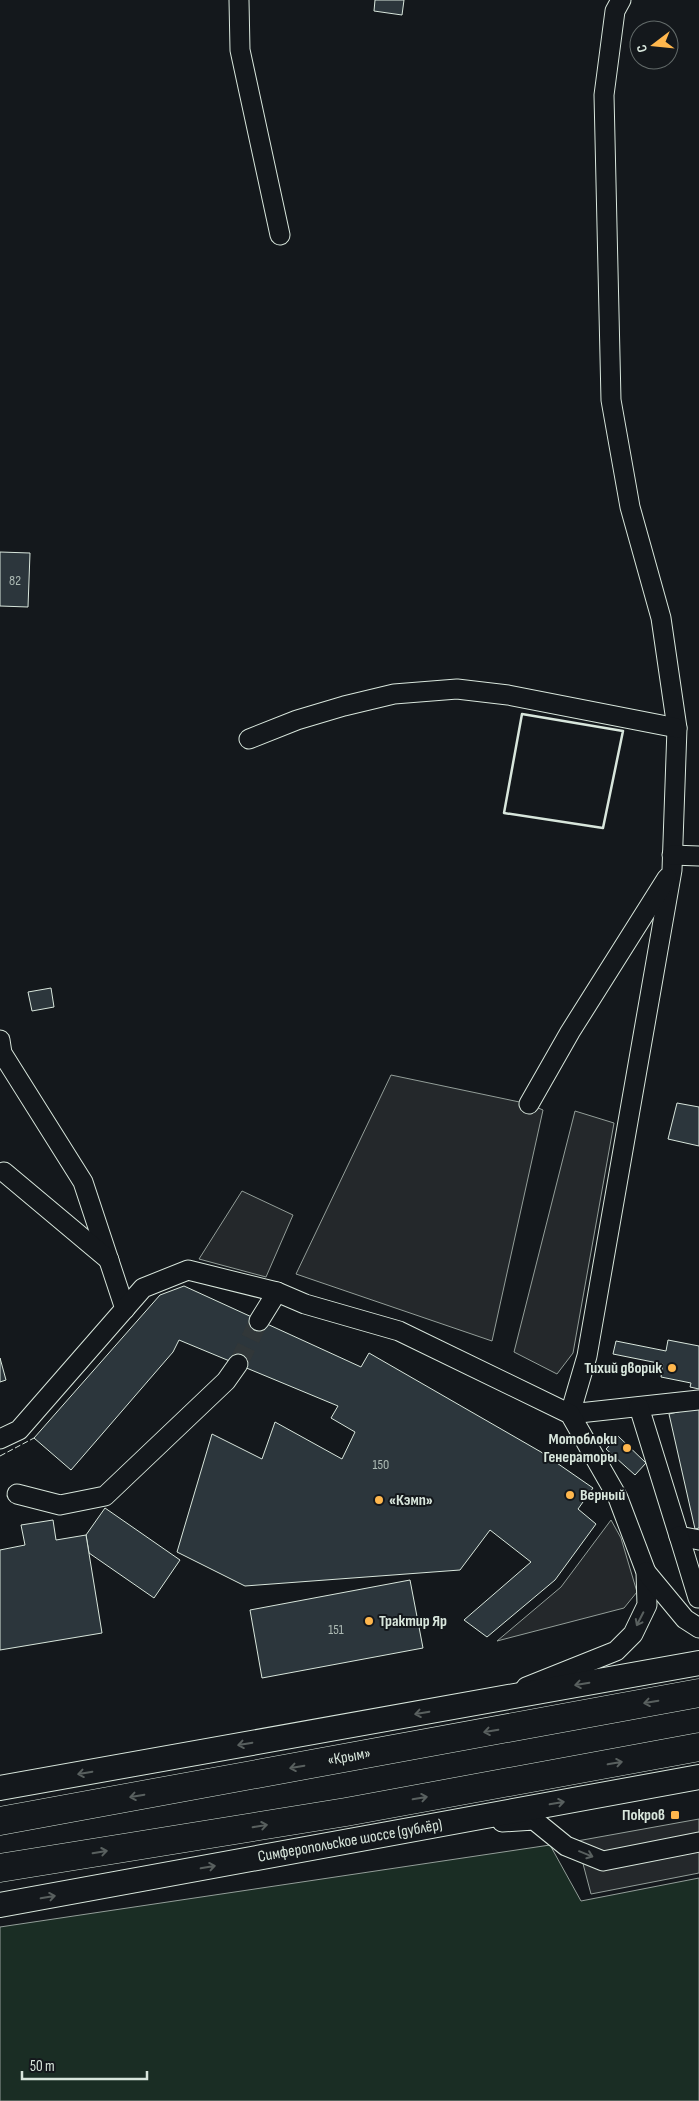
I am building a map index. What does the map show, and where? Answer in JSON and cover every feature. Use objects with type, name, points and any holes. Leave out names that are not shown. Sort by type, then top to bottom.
[{"type":"highway","name":"«Крым»","points":[[0,1822],[699,1693]]},
{"type":"highway","points":[[0,1868],[346,1812],[699,1747]]},
{"type":"main road","points":[[0,1788],[699,1663]]},
{"type":"main road","name":"Симферопольское шоссе (дублёр)","points":[[0,1905],[699,1777]]},
{"type":"street","points":[[239,0],[240,50],[280,235]]},
{"type":"street","points":[[492,1701],[616,1651],[633,1634],[648,1605],[646,1572],[618,1498],[570,1414],[587,1356],[672,863],[677,728],[661,618],[630,507],[611,400],[604,95],[615,11],[621,0]]},
{"type":"street","points":[[249,740],[297,720],[394,694],[457,689],[508,695],[573,715],[677,728]]},
{"type":"street","points":[[529,1104],[672,863],[699,856]]},
{"type":"street","points":[[0,1040],[2,1053],[83,1182],[125,1309]]},
{"type":"street","points":[[4,1172],[109,1260]]},
{"type":"street","points":[[0,1440],[19,1430],[143,1288],[188,1270],[277,1292],[305,1304],[399,1331],[570,1414],[699,1400]]},
{"type":"street","points":[[259,1321],[277,1292]]},
{"type":"street","points":[[17,1494],[60,1505],[105,1496],[226,1381],[238,1364]]},
{"type":"street","points":[[639,1407],[699,1598],[672,1604]]},
{"type":"street","points":[[679,1536],[699,1540]]},
{"type":"street","points":[[646,1572],[686,1619],[699,1628]]},
{"type":"street","points":[[426,1827],[534,1820],[566,1846],[602,1861],[699,1842]]},
{"type":"green space","points":[[550,1845],[581,1901],[699,1878],[699,2101],[0,2101],[0,1927]]},
{"type":"shaded area","points":[[391,1075],[529,1104],[543,1110],[492,1341],[296,1274]]},
{"type":"shaded area","points":[[575,1111],[614,1123],[573,1353],[557,1374],[514,1352]]},
{"type":"shaded area","points":[[242,1191],[293,1215],[266,1277],[199,1259]]},
{"type":"shaded area","points":[[611,1520],[621,1538],[637,1592],[624,1608],[497,1641],[561,1587]]},
{"type":"shaded area","points":[[699,1819],[699,1873],[591,1894],[577,1841]]},
{"type":"building","points":[[375,0],[404,0],[402,15],[374,11]]},
{"type":"building","points":[[0,552],[30,553],[28,607],[0,606]]},
{"type":"building","points":[[51,988],[54,1007],[32,1011],[28,992]]},
{"type":"building","points":[[677,1103],[699,1107],[699,1146],[668,1139]]},
{"type":"building","points":[[184,1286],[361,1367],[369,1353],[541,1452],[593,1488],[578,1509],[596,1524],[555,1580],[487,1637],[464,1620],[531,1562],[490,1530],[460,1570],[245,1586],[177,1552],[212,1434],[262,1459],[275,1422],[342,1459],[355,1432],[331,1418],[338,1406],[179,1340],[173,1352],[71,1470],[34,1438],[160,1295]]},
{"type":"building","points":[[668,1340],[699,1346],[699,1389],[690,1387],[691,1383],[661,1377],[663,1364],[613,1354],[616,1341],[666,1351]]},
{"type":"building","points":[[0,1358],[6,1380],[0,1382]]},
{"type":"building","points":[[699,1407],[699,1528],[695,1529],[669,1414]]},
{"type":"building","points":[[618,1436],[646,1463],[635,1475],[606,1449]]},
{"type":"building","points":[[105,1508],[180,1560],[154,1598],[89,1553],[86,1535]]},
{"type":"building","points":[[53,1520],[56,1540],[86,1535],[102,1633],[0,1650],[0,1550],[25,1545],[21,1525]]},
{"type":"building","points":[[410,1580],[423,1648],[262,1678],[250,1610]]},
{"type":"tunnel","points":[[238,1364],[259,1321]]},
{"type":"fence","points":[[0,1456],[34,1438]]},
{"type":"wall","points":[[522,714],[623,731],[603,828],[504,813],[522,714]]},
{"type":"place","name":"Тихий дворик","points":[[672,1368]]},
{"type":"place","name":"Мотоблоки Генераторы","points":[[627,1448]]},
{"type":"place","name":"Верный","points":[[570,1495]]},
{"type":"place","name":"«Кэмп»","points":[[379,1500]]},
{"type":"place","name":"Трактир Яр","points":[[369,1621]]},
{"type":"place","name":"Покров","points":[[675,1815]]}]
